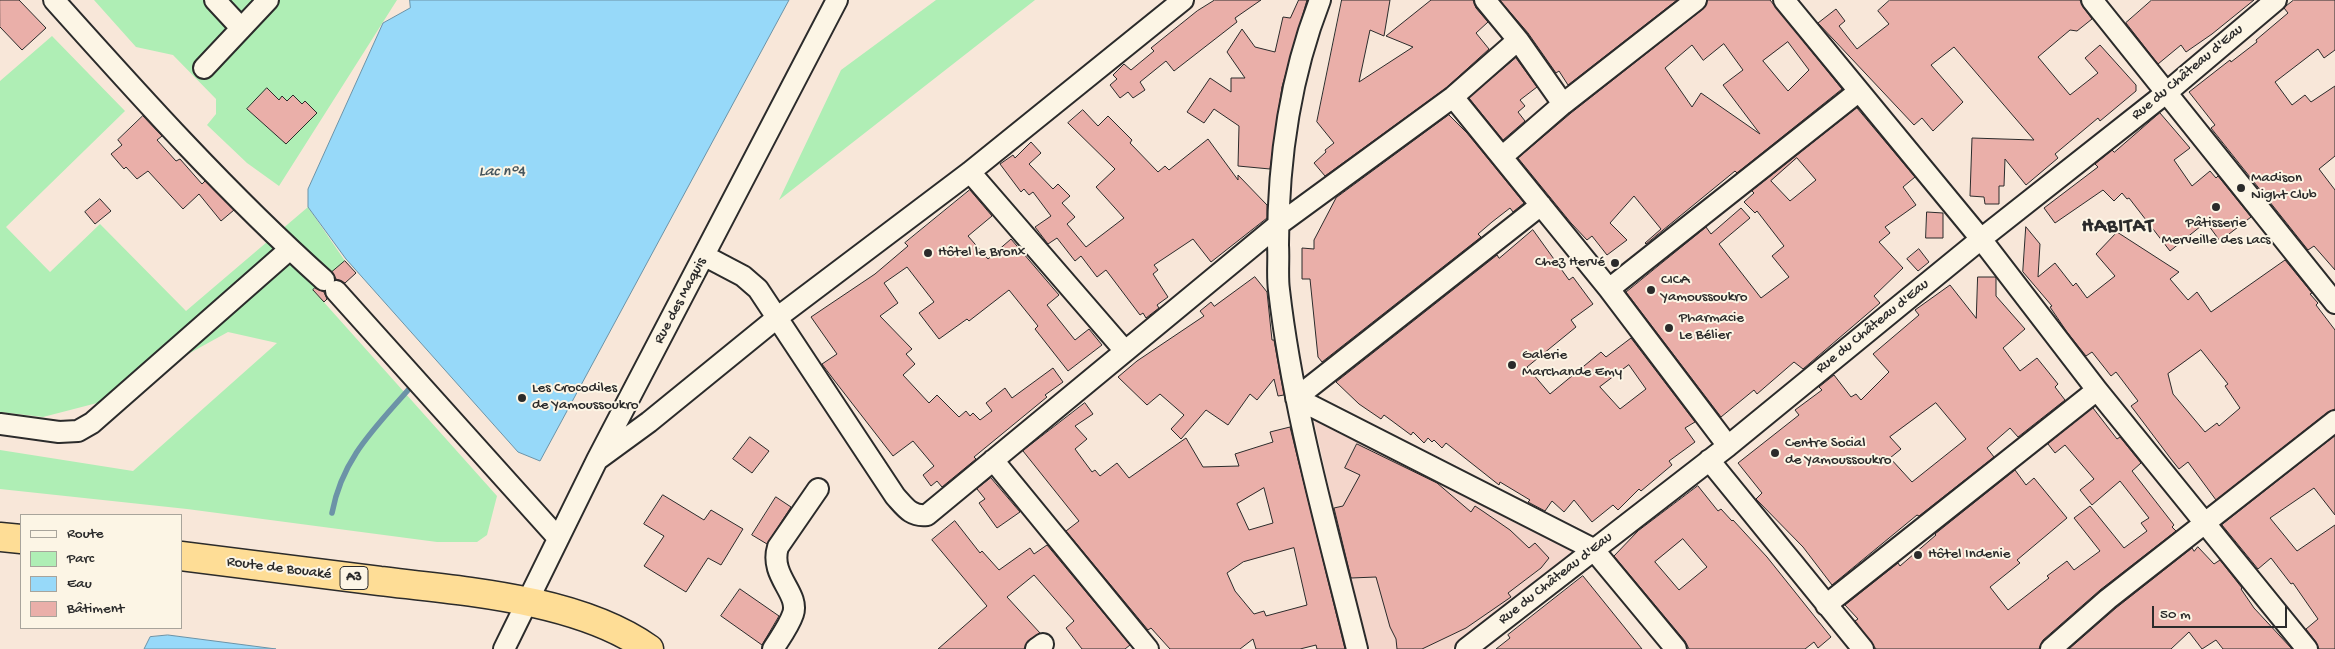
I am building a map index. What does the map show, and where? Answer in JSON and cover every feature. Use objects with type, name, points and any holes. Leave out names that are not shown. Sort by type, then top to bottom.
[{"type":"highway","points":[[0,536],[20,539]]},
{"type":"highway","name":"Route de Bouaké","points":[[182,556],[451,590],[526,602]]},
{"type":"highway","name":"A3","points":[[526,602],[592,620],[649,649]]},
{"type":"street","points":[[54,0],[158,116],[290,249],[330,285],[558,538]]},
{"type":"street","points":[[214,0],[240,28]]},
{"type":"street","points":[[204,68],[268,0]]},
{"type":"street","name":"Rue des Maquis","points":[[504,649],[597,460],[837,0]]},
{"type":"street","points":[[597,460],[649,422],[778,317],[970,172],[1183,0]]},
{"type":"street","points":[[1320,0],[1312,21],[1292,96],[1280,181],[1278,225],[1279,289],[1296,398],[1357,649]]},
{"type":"street","points":[[1485,0],[1518,40],[1563,104]]},
{"type":"street","points":[[1502,156],[1563,104],[1696,0]]},
{"type":"street","points":[[1784,0],[1981,239],[2097,390],[2308,649]]},
{"type":"street","points":[[2092,0],[2335,302]]},
{"type":"street","name":"Rue du Château d'Eau","points":[[1466,649],[1728,446],[1981,239],[2166,92],[2276,0]]},
{"type":"street","points":[[705,256],[743,276],[758,289],[895,496],[908,511],[920,516],[928,515],[1278,225],[1453,97],[1518,40]]},
{"type":"street","points":[[1609,289],[1858,92]]},
{"type":"street","points":[[1453,97],[1609,289],[1728,446]]},
{"type":"street","points":[[970,172],[1124,351]]},
{"type":"street","points":[[1296,398],[1540,205]]},
{"type":"street","points":[[0,424],[59,432],[78,431],[92,423],[290,249]]},
{"type":"street","points":[[1826,605],[2097,390]]},
{"type":"street","points":[[1296,398],[1594,549],[1676,649]]},
{"type":"street","points":[[2051,649],[2108,599],[2335,421]]},
{"type":"street","points":[[993,460],[1148,649]]},
{"type":"street","points":[[1709,460],[1864,649]]},
{"type":"street","points":[[774,649],[794,613],[792,599],[775,564],[778,547],[818,489]]},
{"type":"shaded area","points":[[1313,416],[1584,548],[1451,649],[1365,649]]},
{"type":"green space","points":[[94,0],[397,0],[279,186],[247,163],[207,125],[216,114],[216,99],[173,55],[136,47]]},
{"type":"green space","points":[[936,0],[1035,0],[779,200],[841,70]]},
{"type":"green space","points":[[52,36],[125,111],[6,227],[50,272],[100,224],[186,311],[308,207],[345,261],[313,290],[497,496],[487,535],[477,542],[437,542],[187,509],[0,489],[0,450],[133,471],[277,343],[228,332],[101,402],[43,417],[0,412],[0,81]]},
{"type":"water","name":"Lac n°4","points":[[410,0],[789,0],[540,461],[518,452],[346,259],[308,207],[308,189],[383,23],[410,8]]},
{"type":"water","points":[[168,635],[276,649],[144,649],[150,637]]},
{"type":"building","points":[[0,0],[19,0],[46,28],[22,50],[0,27]]},
{"type":"building","points":[[1215,0],[1261,0],[1235,18],[1237,22],[1174,71],[1166,61],[1140,82],[1145,90],[1133,98],[1128,92],[1120,98],[1110,85],[1117,79],[1113,75],[1124,64],[1131,70],[1154,51],[1151,48],[1197,11]]},
{"type":"building","points":[[1299,0],[1307,0],[1282,87],[1270,169],[1238,166],[1239,126],[1214,109],[1204,123],[1187,112],[1210,78],[1231,92],[1231,78],[1245,78],[1227,52],[1242,29],[1255,47],[1275,52],[1283,17],[1290,18]]},
{"type":"building","points":[[1342,0],[1390,0],[1384,36],[1370,30],[1359,82],[1413,47],[1386,36],[1431,0],[1473,0],[1476,8],[1488,22],[1476,33],[1489,49],[1446,88],[1325,176],[1314,163],[1334,143],[1317,122]]},
{"type":"building","points":[[1500,0],[1677,0],[1568,85],[1559,71],[1556,73],[1528,33]]},
{"type":"building","points":[[1708,0],[1770,0],[1842,89],[1737,173],[1735,171],[1646,244],[1661,229],[1634,196],[1610,223],[1627,240],[1607,255],[1592,236],[1587,240],[1571,223],[1518,158],[1571,113],[1703,9]],"holes":[[[1788,42],[1809,70],[1788,91],[1763,61]],[[1724,44],[1743,70],[1723,85],[1760,134],[1701,93],[1692,107],[1665,68],[1692,45],[1703,60]]]},
{"type":"building","points":[[1890,0],[2080,0],[2092,19],[2077,31],[2070,30],[2038,57],[2070,95],[2098,73],[2085,58],[2100,45],[2136,85],[2136,91],[2100,121],[2098,118],[2055,154],[2058,158],[2026,185],[2005,159],[2004,186],[1999,186],[1999,204],[1985,204],[1984,197],[1970,196],[1972,138],[2034,140],[1954,47],[1931,65],[1963,102],[1933,131],[1922,118],[1914,125],[1818,23],[1836,9],[1845,21],[1839,26],[1857,49],[1889,24],[1878,11]]},
{"type":"building","points":[[2152,0],[2254,0],[2186,52],[2181,45],[2158,64],[2126,23]]},
{"type":"building","points":[[2294,0],[2335,0],[2335,50],[2324,58],[2318,49],[2275,82],[2292,105],[2305,95],[2311,102],[2335,86],[2335,156],[2319,169],[2335,190],[2335,270],[2314,246],[2308,250],[2211,128],[2215,125],[2189,92],[2257,42],[2256,40],[2288,13],[2284,8]]},
{"type":"building","points":[[1516,58],[1537,87],[1520,100],[1525,106],[1518,112],[1525,121],[1503,140],[1469,98]]},
{"type":"building","points":[[267,88],[279,100],[282,96],[287,101],[293,95],[302,104],[305,101],[317,113],[286,144],[247,109]]},
{"type":"building","points":[[1857,108],[1915,177],[1903,187],[1916,205],[1885,227],[1890,233],[1879,242],[1903,268],[1874,296],[1880,303],[1803,369],[1794,362],[1757,394],[1754,390],[1721,417],[1626,292],[1706,227],[1711,234],[1741,208],[1750,218],[1719,244],[1761,298],[1789,277],[1772,256],[1784,246],[1757,211],[1755,213],[1744,202],[1754,193],[1752,191]],"holes":[[[1797,158],[1816,180],[1790,201],[1771,181]]]},
{"type":"building","points":[[1083,110],[1098,126],[1108,116],[1132,140],[1130,143],[1158,172],[1165,166],[1169,170],[1208,139],[1238,180],[1238,175],[1267,205],[1267,218],[1211,262],[1193,239],[1154,265],[1158,270],[1153,274],[1168,297],[1157,305],[1159,308],[1146,318],[1143,313],[1140,315],[1106,270],[1097,277],[1081,256],[1075,261],[1057,238],[1048,244],[1035,227],[1051,216],[1033,192],[1029,195],[1024,189],[1021,192],[1000,164],[1013,155],[1015,158],[1031,142],[1041,153],[1029,164],[1053,189],[1058,184],[1070,196],[1062,203],[1075,217],[1067,224],[1086,247],[1124,218],[1096,187],[1115,169],[1068,123]]},
{"type":"building","points":[[2160,113],[2190,148],[2174,160],[2192,186],[2210,171],[2216,178],[2218,176],[2251,217],[2220,241],[2206,222],[2170,251],[2129,198],[2127,199],[2122,193],[2114,201],[2103,190],[2055,223],[2044,208],[2098,167],[2095,164],[2112,150],[2114,152]]},
{"type":"building","points":[[1449,115],[1467,133],[1524,203],[1513,212],[1510,208],[1492,222],[1478,234],[1481,237],[1322,362],[1318,357],[1310,279],[1302,279],[1302,248],[1314,249],[1314,240],[1336,198]]},
{"type":"building","points":[[143,116],[162,136],[157,140],[176,161],[180,159],[202,184],[205,181],[234,210],[221,221],[199,194],[183,209],[148,171],[137,179],[126,167],[124,169],[111,154],[122,145],[118,140]]},
{"type":"building","points":[[970,190],[992,216],[968,236],[988,259],[1011,239],[1059,295],[1047,305],[1075,340],[1089,329],[1102,345],[1068,371],[1035,329],[1038,326],[1009,290],[969,321],[967,319],[939,339],[919,313],[934,302],[907,267],[884,283],[898,303],[880,316],[912,349],[906,354],[915,364],[903,375],[929,403],[937,395],[959,417],[966,411],[970,416],[973,413],[980,420],[992,411],[986,403],[1005,388],[1012,398],[1053,368],[1063,382],[1045,395],[1047,397],[974,457],[976,459],[942,487],[937,481],[931,486],[923,475],[934,466],[913,441],[893,456],[822,364],[837,354],[811,317],[875,274],[908,246],[905,243]]},
{"type":"building","points":[[100,199],[111,211],[95,224],[85,212]]},
{"type":"building","points":[[1927,212],[1943,213],[1943,238],[1926,238]]},
{"type":"building","points":[[2026,227],[2040,244],[2038,277],[2055,263],[2073,286],[2076,283],[2087,298],[2115,276],[2096,254],[2117,232],[2179,272],[2170,279],[2188,300],[2197,292],[2211,312],[2285,260],[2312,293],[2310,294],[2318,303],[2316,305],[2335,330],[2335,409],[2328,412],[2216,500],[2188,462],[2179,469],[2131,406],[2138,401],[2116,372],[2111,376],[2092,352],[2086,356],[2050,307],[2052,306],[2023,272]],"holes":[[[2201,350],[2228,384],[2225,386],[2240,408],[2219,426],[2217,423],[2205,432],[2173,394],[2168,374]]]},
{"type":"building","points":[[1533,230],[1569,280],[1573,277],[1593,304],[1571,320],[1576,327],[1527,367],[1550,394],[1601,352],[1606,357],[1631,338],[1695,422],[1685,428],[1695,442],[1669,461],[1672,465],[1641,491],[1639,489],[1618,510],[1613,505],[1592,522],[1574,500],[1564,512],[1552,501],[1545,511],[1528,502],[1530,500],[1500,482],[1499,485],[1446,443],[1442,448],[1434,440],[1432,442],[1428,438],[1424,443],[1413,432],[1411,435],[1384,415],[1381,419],[1359,404],[1336,382],[1497,255],[1499,258]],"holes":[[[1629,365],[1646,389],[1620,409],[1600,387]]]},
{"type":"building","points":[[1919,249],[1929,262],[1918,271],[1907,259]]},
{"type":"building","points":[[345,261],[356,273],[345,283],[336,279],[332,272]]},
{"type":"building","points":[[1255,277],[1267,292],[1272,340],[1274,340],[1284,395],[1278,396],[1274,379],[1257,400],[1250,394],[1228,425],[1206,410],[1181,439],[1171,429],[1184,415],[1160,394],[1147,405],[1118,377],[1137,361],[1204,316],[1200,311],[1211,302],[1214,306]]},
{"type":"building","points":[[1978,277],[1996,277],[1996,296],[2025,329],[2003,348],[2020,371],[2037,358],[2058,384],[2055,387],[2065,400],[2018,437],[2010,428],[1987,448],[1994,457],[1919,516],[1917,515],[1832,585],[1803,547],[1756,499],[1762,493],[1738,463],[1799,415],[1795,410],[1822,390],[1819,387],[1834,375],[1851,397],[1856,394],[1861,400],[1889,372],[1873,354],[1919,315],[1915,310],[1950,285],[1976,318]],"holes":[[[1936,403],[1966,439],[1912,482],[1890,458],[1901,449],[1890,437]]]},
{"type":"building","points":[[315,288],[324,292],[327,299],[324,302],[313,290]]},
{"type":"building","points":[[1085,403],[1093,414],[1075,426],[1087,439],[1075,449],[1092,472],[1095,470],[1100,476],[1117,463],[1129,478],[1186,438],[1203,467],[1239,466],[1235,454],[1273,442],[1270,432],[1290,427],[1345,649],[1317,649],[1316,645],[1300,649],[1256,649],[1253,639],[1240,649],[1170,649],[1151,628],[1148,630],[1066,531],[1079,521],[1023,451]],"holes":[[[1264,488],[1273,523],[1249,530],[1237,504]],[[1294,548],[1307,605],[1266,616],[1264,611],[1254,614],[1235,591],[1227,573],[1243,562]]]},
{"type":"building","points":[[2093,408],[2117,439],[2120,437],[2141,463],[2132,471],[2174,525],[2172,527],[2176,531],[2100,590],[2043,640],[2039,649],[1876,649],[1855,621],[1858,619],[1845,605],[1898,563],[1900,566],[1935,534],[2015,470],[2026,485],[2034,478],[2067,518],[2017,560],[2020,563],[1990,587],[2008,610],[2049,578],[2047,576],[2067,561],[2074,570],[2100,551],[2074,518],[2090,506],[2124,548],[2147,531],[2141,523],[2149,518],[2120,481],[2092,505],[2080,490],[2094,479],[2065,445],[2055,453],[2048,444]]},
{"type":"building","points":[[2335,436],[2335,515],[2314,488],[2270,518],[2297,551],[2335,525],[2335,649],[2319,649],[2306,629],[2318,619],[2293,583],[2291,584],[2271,558],[2258,569],[2222,525]]},
{"type":"building","points":[[750,437],[769,451],[752,473],[733,459]]},
{"type":"building","points":[[1357,444],[1437,483],[1471,512],[1475,506],[1510,530],[1529,548],[1535,543],[1549,558],[1541,568],[1508,593],[1511,597],[1466,628],[1422,649],[1397,649],[1396,639],[1390,627],[1376,577],[1351,578],[1334,508],[1343,506],[1360,475],[1345,468]]},
{"type":"building","points":[[991,478],[1020,512],[997,528],[979,503],[985,499],[977,489]]},
{"type":"building","points":[[1698,486],[1718,511],[1721,509],[1733,520],[1767,557],[1831,637],[1818,648],[1814,642],[1805,649],[1689,649],[1685,641],[1614,556],[1638,531]],"holes":[[[1683,539],[1707,567],[1679,590],[1655,562]]]},
{"type":"building","points":[[663,495],[704,520],[711,510],[743,529],[721,565],[708,558],[686,592],[644,566],[664,536],[644,524]]},
{"type":"building","points":[[776,497],[791,507],[767,544],[752,535]]},
{"type":"building","points":[[955,521],[980,553],[982,551],[999,570],[1030,548],[1034,554],[1047,545],[1130,645],[1125,649],[1082,649],[1066,628],[1074,621],[1034,575],[1007,597],[1040,633],[1029,640],[1024,649],[938,649],[987,606],[932,540]]},
{"type":"building","points":[[2198,547],[2214,564],[2220,560],[2242,588],[2254,608],[2292,649],[2223,649],[2216,640],[2202,649],[2189,632],[2171,649],[2069,649],[2116,608],[2192,548],[2194,551]]},
{"type":"building","points":[[1583,576],[1642,649],[1496,649],[1510,638],[1508,635]]},
{"type":"building","points":[[740,589],[779,616],[762,645],[721,616]]},
{"type":"waterway","points":[[332,513],[343,476],[361,446],[409,389]]},
{"type":"place","name":"Madison Night Club","points":[[2241,188]]},
{"type":"place","name":"Pâtisserie Merveille des Lacs","points":[[2216,207]]},
{"type":"place","name":"Hôtel le Bronx","points":[[928,253]]},
{"type":"place","name":"Chez Hervé","points":[[1615,263]]},
{"type":"place","name":"CICA Yamoussoukro","points":[[1651,290]]},
{"type":"place","name":"Pharmacie Le Bélier","points":[[1669,328]]},
{"type":"place","name":"Galerie Marchande Emy","points":[[1512,365]]},
{"type":"place","name":"Les Crocodiles de Yamoussoukro","points":[[522,398]]},
{"type":"place","name":"Centre Social de Yamoussoukro","points":[[1775,453]]},
{"type":"place","name":"Hôtel Indenie","points":[[1918,555]]},
{"type":"district","name":"HABITAT","points":[[2118,228]]}]
